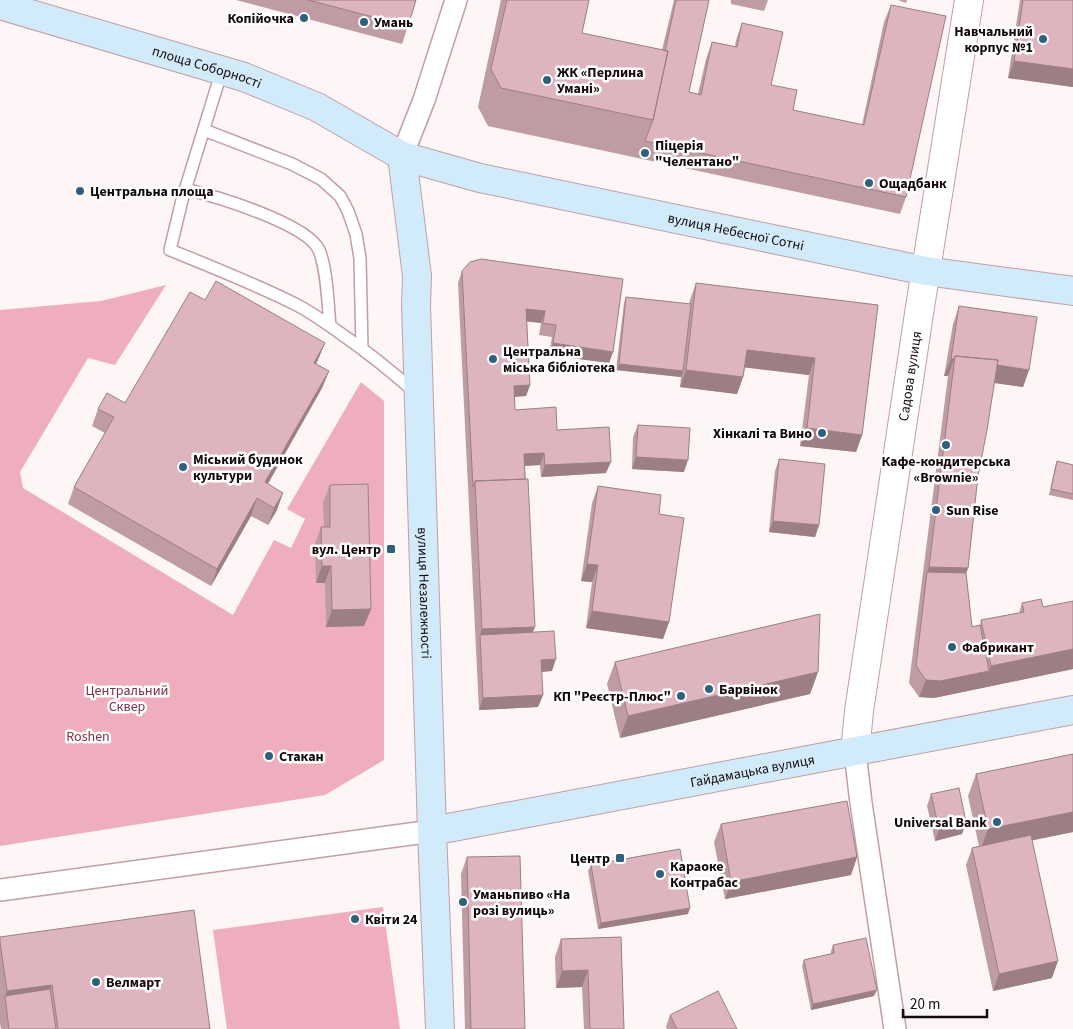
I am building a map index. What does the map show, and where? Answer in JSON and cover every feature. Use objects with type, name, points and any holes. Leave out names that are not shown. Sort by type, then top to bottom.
[{"type":"main road","name":"площа Соборності","points":[[0,5],[244,77],[317,107],[402,156]]},
{"type":"main road","name":"вулиця Небесної Сотні","points":[[402,156],[480,178],[926,271],[1073,291]]},
{"type":"main road","name":"вулиця Незалежності","points":[[402,156],[417,276],[416,304],[432,832],[440,1029]]},
{"type":"main road","name":"Гайдамацька вулиця","points":[[432,832],[1073,710]]},
{"type":"street","points":[[402,156],[424,100],[456,0]]},
{"type":"street","name":"Садова вулиця","points":[[855,752],[859,711],[969,0]]},
{"type":"street","points":[[855,752],[860,803],[894,1029]]},
{"type":"street","points":[[0,890],[432,832]]},
{"type":"lane","points":[[222,70],[185,189],[170,250],[297,305],[391,370],[419,396]]},
{"type":"lane","points":[[204,130],[292,164],[321,179],[340,196],[356,234],[360,258],[362,349]]},
{"type":"lane","points":[[185,189],[251,209],[287,225],[311,241],[318,249],[322,260],[330,326]]},
{"type":"green space","name":"Центральний Сквер","points":[[166,285],[115,365],[88,358],[20,472],[23,488],[233,615],[274,540],[291,548],[305,519],[287,509],[361,382],[384,401],[384,760],[325,795],[0,846],[0,310],[101,301]]},
{"type":"green space","points":[[383,907],[400,1029],[227,1029],[213,930]]},
{"type":"building","points":[[308,0],[416,0],[408,26]]},
{"type":"building","points":[[507,0],[589,0],[582,33],[668,51],[653,120],[501,88],[491,69]]},
{"type":"building","points":[[676,0],[709,0],[689,92],[701,95],[712,42],[737,47],[742,23],[783,32],[771,85],[797,90],[793,110],[864,125],[891,5],[946,16],[906,197],[645,141],[653,120],[668,51],[665,51]]},
{"type":"building","name":"Навчальний корпус №1","points":[[1023,0],[1073,0],[1073,69],[1014,61]]},
{"type":"building","points":[[481,259],[623,279],[613,352],[553,343],[556,325],[543,323],[545,311],[526,309],[530,385],[514,386],[515,410],[556,407],[557,430],[609,427],[611,462],[545,465],[544,453],[524,454],[525,479],[475,481],[473,487],[462,271],[470,262]]},
{"type":"building","name":"Міський будинок культури","points":[[216,281],[325,343],[314,363],[329,371],[265,482],[283,493],[274,508],[257,498],[217,569],[74,487],[114,417],[98,409],[107,393],[125,403],[190,292],[205,300]]},
{"type":"building","points":[[696,283],[878,305],[862,435],[807,428],[815,358],[747,350],[743,377],[686,370]]},
{"type":"building","points":[[626,297],[691,304],[683,371],[619,364]]},
{"type":"building","points":[[959,306],[1037,317],[1029,370],[997,365],[998,360],[955,356],[954,359],[951,359]]},
{"type":"building","points":[[955,356],[998,360],[978,476],[968,568],[929,567]]},
{"type":"building","points":[[638,425],[690,428],[688,460],[636,457]]},
{"type":"building","points":[[779,459],[825,464],[819,525],[773,521]]},
{"type":"building","points":[[1057,461],[1073,465],[1073,494],[1051,489]]},
{"type":"building","points":[[528,479],[535,627],[482,629],[475,481]]},
{"type":"building","points":[[368,484],[371,609],[332,610],[331,566],[322,566],[321,527],[330,527],[330,485]]},
{"type":"building","points":[[598,486],[661,495],[659,514],[684,518],[669,622],[592,611],[598,565],[587,564]]},
{"type":"building","points":[[927,572],[966,573],[972,627],[980,625],[989,671],[940,681],[926,680],[916,666]]},
{"type":"building","points":[[1041,599],[1043,607],[1073,601],[1073,649],[991,666],[981,620],[1024,612],[1022,603]]},
{"type":"building","name":"Барвінок","points":[[820,614],[818,672],[628,716],[615,662]]},
{"type":"building","points":[[554,631],[556,659],[541,660],[543,695],[483,698],[480,635]]},
{"type":"building","points":[[1073,754],[1073,812],[988,829],[976,774]]},
{"type":"building","points":[[959,788],[966,822],[939,829],[931,794]]},
{"type":"building","points":[[847,801],[857,857],[731,882],[721,824]]},
{"type":"building","points":[[1031,835],[1058,961],[999,974],[972,848]]},
{"type":"building","points":[[680,849],[690,908],[601,923],[591,865]]},
{"type":"building","points":[[520,856],[525,1029],[471,1029],[467,857]]},
{"type":"building","name":"Велмарт","points":[[194,910],[210,1029],[58,1029],[52,985],[7,991],[0,937]]},
{"type":"building","points":[[621,937],[624,1029],[590,1029],[588,970],[562,971],[561,939]]},
{"type":"building","points":[[866,938],[877,990],[813,1004],[804,960],[834,953],[833,945]]},
{"type":"building","points":[[50,989],[56,1029],[9,1029],[5,996]]},
{"type":"building","points":[[718,991],[737,1029],[677,1029],[670,1015]]},
{"type":"place","name":"Копійочка","points":[[304,18]]},
{"type":"place","name":"Умань","points":[[364,22]]},
{"type":"place","name":"Навчальний корпус №1","points":[[1043,39]]},
{"type":"place","name":"ЖК «Перлина Умані»","points":[[547,80]]},
{"type":"place","name":"Піцерія \"Челентано\"","points":[[645,153]]},
{"type":"place","name":"Ощадбанк","points":[[869,183]]},
{"type":"place","name":"Центральна площа","points":[[80,191]]},
{"type":"place","name":"Центральна міська бібліотека","points":[[493,359]]},
{"type":"place","name":"Хінкалі та Вино","points":[[822,433]]},
{"type":"place","name":"Кафе-кондитерська «Brownie»","points":[[946,445]]},
{"type":"place","name":"Міський будинок культури","points":[[183,467]]},
{"type":"place","name":"Sun Rise","points":[[936,510]]},
{"type":"place","name":"вул. Центр","points":[[391,549]]},
{"type":"place","name":"Фабрикант","points":[[952,647]]},
{"type":"place","name":"Барвінок","points":[[709,689]]},
{"type":"place","name":"КП \"Реєстр-Плюс\"","points":[[681,696]]},
{"type":"place","name":"Стакан","points":[[269,756]]},
{"type":"place","name":"Universal Bank","points":[[997,822]]},
{"type":"place","name":"Центр","points":[[620,858]]},
{"type":"place","name":"Караоке Контрабас","points":[[660,874]]},
{"type":"place","name":"Уманьпиво «На розі вулиць»","points":[[463,902]]},
{"type":"place","name":"Квіти 24","points":[[355,919]]},
{"type":"place","name":"Велмарт","points":[[96,982]]},
{"type":"park label","name":"Roshen","points":[[88,736]]}]
